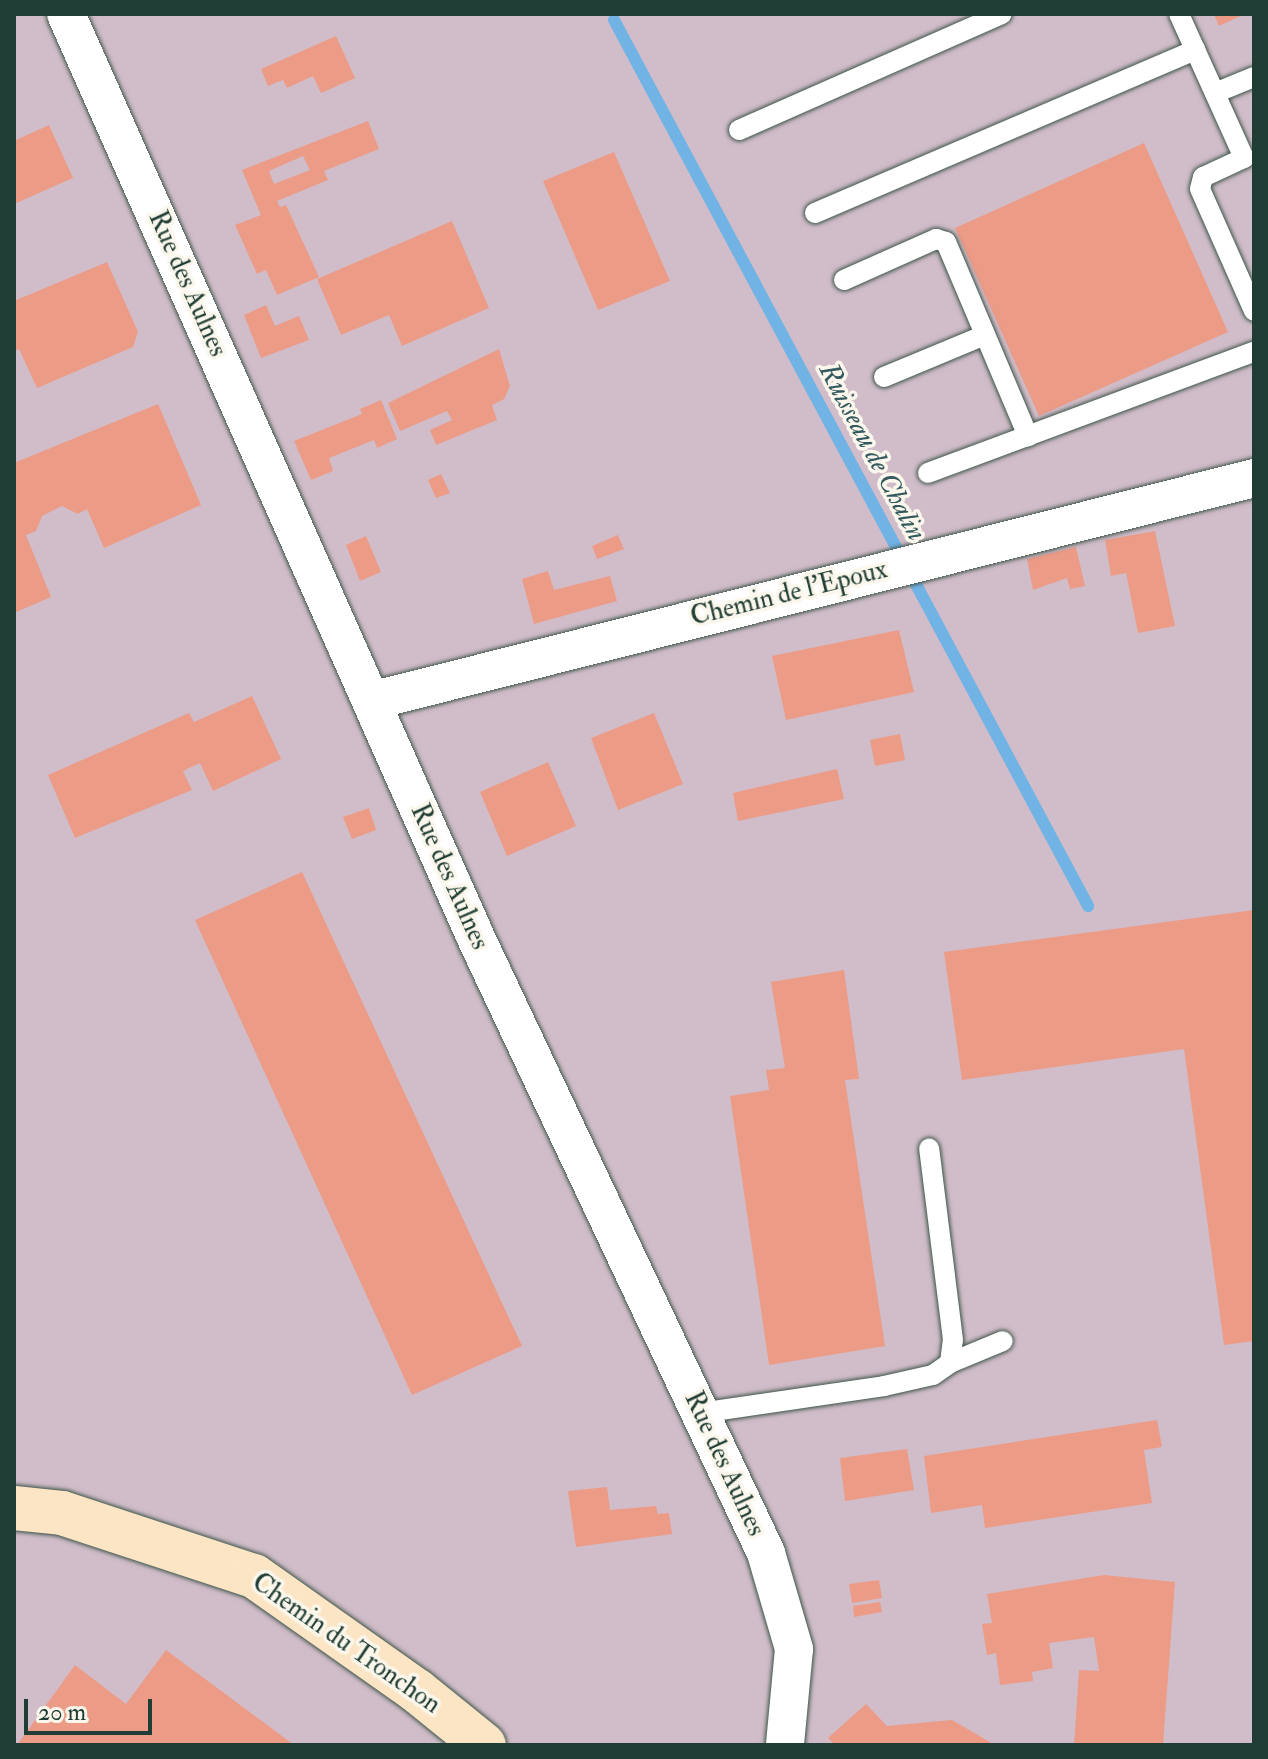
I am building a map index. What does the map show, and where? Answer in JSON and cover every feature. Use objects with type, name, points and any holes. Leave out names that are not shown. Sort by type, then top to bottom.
[{"type":"street","name":"Rue des Aulnes","points":[[66,14],[476,938],[779,1588],[794,1649],[785,1745]]},
{"type":"street","name":"Chemin de l'Epoux","points":[[371,701],[1254,478]]},
{"type":"street","name":"Chemin du Tronchon","points":[[14,1508],[62,1513],[254,1576],[417,1691],[484,1745]]},
{"type":"lane","points":[[739,130],[1002,14]]},
{"type":"lane","points":[[1179,14],[1215,93],[1249,155],[1203,177],[1200,189],[1254,311]]},
{"type":"lane","points":[[815,213],[1196,50]]},
{"type":"lane","points":[[1215,93],[1254,77]]},
{"type":"lane","points":[[844,280],[936,239],[946,242],[1028,436]]},
{"type":"lane","points":[[884,377],[985,335]]},
{"type":"lane","points":[[928,473],[1254,352]]},
{"type":"lane","points":[[929,1148],[953,1340],[950,1363]]},
{"type":"lane","points":[[700,1413],[884,1386],[933,1375],[950,1363],[1003,1341]]},
{"type":"shaded area","points":[[14,14],[1254,14],[1254,1745],[14,1745]]},
{"type":"building","points":[[1214,14],[1245,14],[1219,26]]},
{"type":"building","points":[[336,36],[355,78],[321,93],[313,76],[287,88],[283,80],[268,86],[261,69]]},
{"type":"building","points":[[368,121],[379,149],[324,171],[328,180],[277,201],[280,207],[286,205],[319,277],[277,295],[266,270],[257,274],[235,225],[261,215],[242,170]],"holes":[[[303,156],[310,170],[274,184],[269,171]]]},
{"type":"building","points":[[49,125],[73,178],[14,204],[14,141]]},
{"type":"building","points":[[1144,143],[1228,332],[1039,416],[955,228]]},
{"type":"building","points":[[614,152],[670,281],[598,310],[543,181]]},
{"type":"building","points":[[452,221],[489,308],[402,346],[389,315],[341,335],[317,279]]},
{"type":"building","points":[[107,262],[138,332],[133,347],[37,388],[19,349],[14,351],[14,301]]},
{"type":"building","points":[[266,305],[275,326],[299,316],[309,340],[261,358],[244,315]]},
{"type":"building","points":[[499,349],[510,386],[504,399],[492,405],[497,420],[436,445],[430,430],[452,420],[447,411],[400,431],[388,403]]},
{"type":"building","points":[[381,400],[397,439],[377,448],[374,440],[329,458],[333,471],[311,480],[294,441],[362,414],[360,409]]},
{"type":"building","points":[[158,404],[201,505],[104,548],[87,509],[78,514],[62,506],[42,516],[36,531],[26,535],[51,597],[14,613],[14,463]]},
{"type":"building","points":[[441,474],[450,493],[436,498],[428,480]]},
{"type":"building","points":[[1155,531],[1175,626],[1138,633],[1126,573],[1111,576],[1105,540]]},
{"type":"building","points":[[618,535],[624,549],[597,559],[592,546]]},
{"type":"building","points":[[366,536],[381,572],[360,581],[346,545]]},
{"type":"building","points":[[1076,547],[1085,586],[1070,589],[1067,578],[1033,590],[1027,559]]},
{"type":"building","points":[[548,571],[554,590],[610,576],[617,601],[534,624],[522,579]]},
{"type":"building","points":[[899,630],[914,692],[786,720],[772,656]]},
{"type":"building","points":[[252,696],[281,759],[213,791],[200,763],[183,771],[192,790],[75,838],[48,775],[189,713],[194,722]]},
{"type":"building","points":[[654,713],[683,784],[618,810],[591,738]]},
{"type":"building","points":[[900,734],[905,760],[875,766],[870,740]]},
{"type":"building","points":[[548,762],[576,826],[507,856],[480,792]]},
{"type":"building","points":[[837,769],[844,799],[738,821],[733,793]]},
{"type":"building","points":[[369,808],[376,830],[352,839],[343,817]]},
{"type":"building","points":[[302,872],[522,1346],[412,1395],[195,920]]},
{"type":"building","points":[[1254,910],[1254,1341],[1224,1345],[1184,1049],[962,1080],[944,952]]},
{"type":"building","points":[[844,970],[859,1079],[845,1080],[885,1346],[769,1365],[730,1096],[769,1090],[766,1070],[785,1068],[771,982]]},
{"type":"building","points":[[1157,1420],[1162,1447],[1144,1450],[1152,1503],[985,1528],[982,1505],[931,1513],[924,1456]]},
{"type":"building","points":[[907,1449],[914,1490],[845,1501],[840,1458]]},
{"type":"building","points":[[607,1487],[610,1510],[656,1506],[658,1514],[669,1513],[672,1534],[576,1547],[568,1491]]},
{"type":"building","points":[[1104,1575],[1175,1582],[1163,1745],[1074,1745],[1079,1670],[1099,1671],[1094,1637],[1049,1643],[1053,1668],[1032,1672],[1033,1681],[1000,1685],[996,1653],[987,1655],[982,1624],[992,1623],[987,1594]]},
{"type":"building","points":[[879,1580],[882,1598],[852,1603],[849,1584]]},
{"type":"building","points":[[880,1602],[882,1612],[854,1617],[853,1606]]},
{"type":"building","points":[[166,1650],[294,1745],[17,1745],[75,1665],[126,1704]]},
{"type":"building","points":[[866,1704],[887,1726],[952,1720],[995,1745],[835,1745],[828,1738]]},
{"type":"waterway","name":"Ruisseau de Chalin","points":[[614,20],[1088,906]]}]
